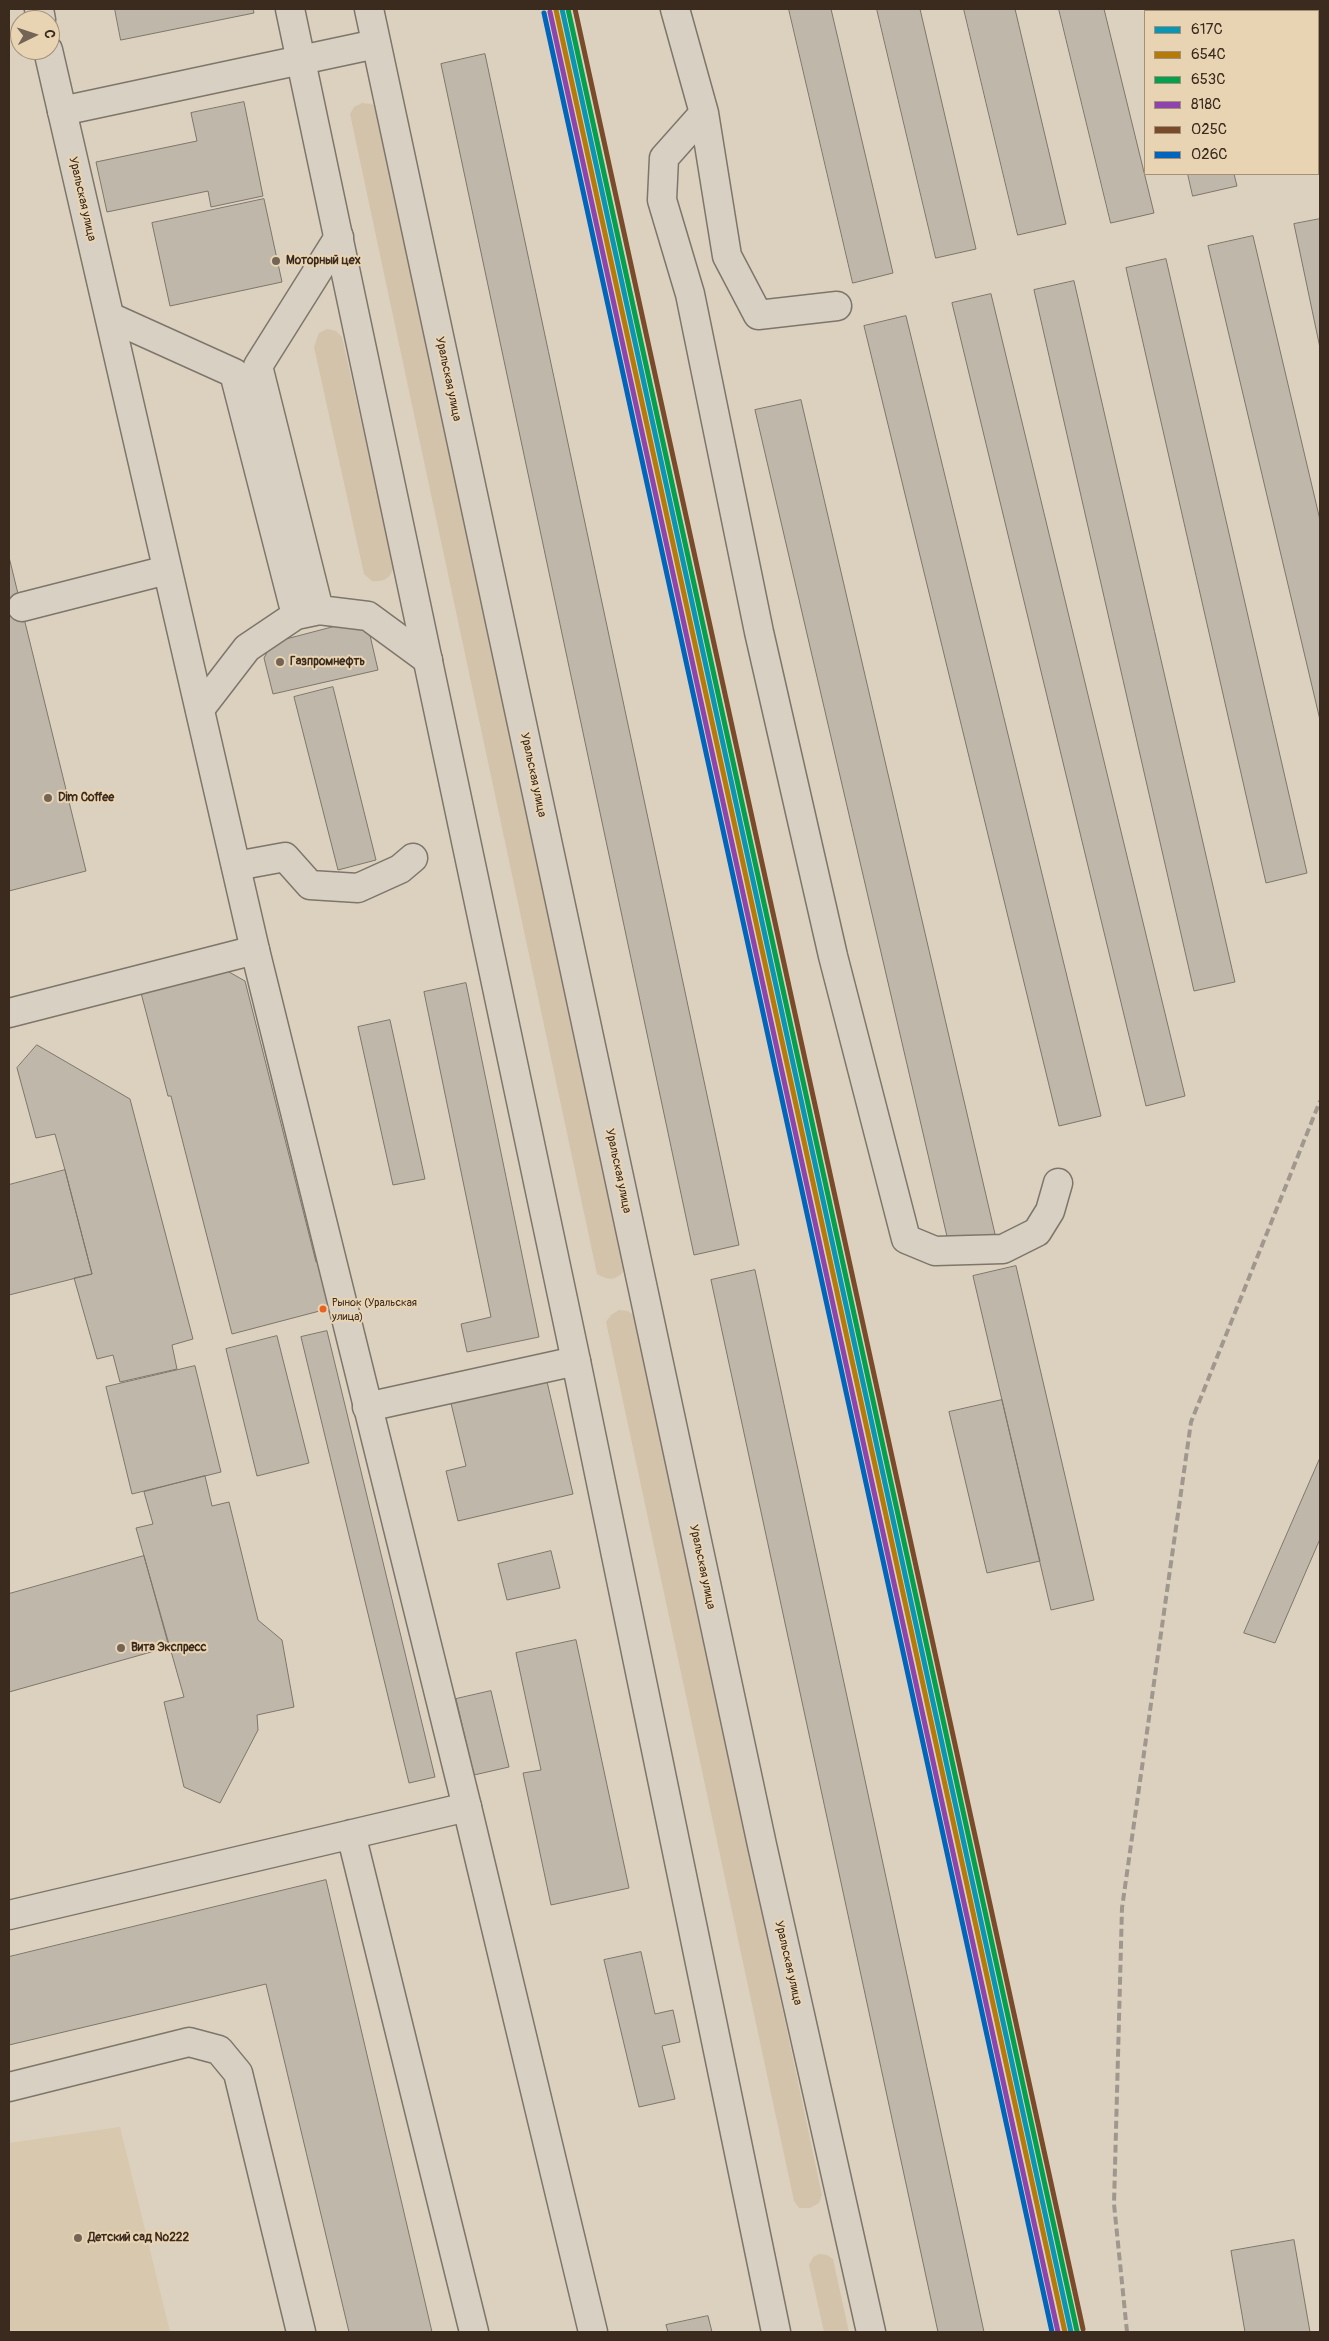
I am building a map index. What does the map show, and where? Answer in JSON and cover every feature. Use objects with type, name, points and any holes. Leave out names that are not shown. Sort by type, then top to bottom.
[{"type":"main road","points":[[290,9],[576,1361],[776,2332]]},
{"type":"main road","name":"Уральская улица","points":[[369,9],[760,1835],[871,2332]]},
{"type":"main road","points":[[675,9],[704,113],[727,256],[758,315],[837,306]]},
{"type":"main road","points":[[62,111],[376,44]]},
{"type":"main road","name":"Уральская улица","points":[[50,60],[255,950],[467,1807],[593,2332]]},
{"type":"main road","points":[[704,113],[664,158],[662,200],[690,294],[759,632],[833,956],[906,1239],[935,1251],[1004,1249],[1037,1232],[1050,1211],[1058,1184]]},
{"type":"main road","points":[[308,612],[246,370],[339,237]]},
{"type":"main road","points":[[110,317],[246,370]]},
{"type":"main road","points":[[22,607],[167,570]]},
{"type":"main road","points":[[200,709],[247,648],[308,612],[368,616],[428,660]]},
{"type":"main road","points":[[236,866],[285,857],[310,884],[358,888],[400,869],[413,858]]},
{"type":"main road","points":[[9,1013],[255,950]]},
{"type":"main road","points":[[367,1407],[576,1361]]},
{"type":"main road","points":[[9,1915],[467,1807]]},
{"type":"main road","points":[[351,1834],[474,2332]]},
{"type":"main road","points":[[9,2087],[189,2042],[219,2050],[238,2073],[301,2332]]},
{"type":"shaded area","points":[[362,103],[372,104],[378,108],[626,1267],[620,1275],[610,1279],[597,1274],[350,114],[354,107]]},
{"type":"shaded area","points":[[327,329],[336,331],[342,337],[394,567],[386,579],[380,581],[372,581],[364,574],[314,347],[319,333]]},
{"type":"shaded area","points":[[619,1310],[628,1311],[635,1316],[822,2195],[819,2203],[810,2208],[799,2208],[794,2201],[606,1322],[611,1315]]},
{"type":"shaded area","name":"Детский сад №222","points":[[120,2127],[170,2332],[9,2332],[9,2143]]},
{"type":"shaded area","points":[[819,2254],[827,2255],[833,2259],[849,2332],[824,2332],[809,2265],[813,2257]]},
{"type":"building","points":[[115,9],[253,9],[254,13],[121,40]]},
{"type":"building","points":[[789,9],[831,9],[893,273],[853,283]]},
{"type":"building","points":[[877,9],[920,9],[976,249],[936,258]]},
{"type":"building","points":[[964,9],[1015,9],[1066,224],[1018,235]]},
{"type":"building","points":[[1059,9],[1104,9],[1154,213],[1111,223]]},
{"type":"building","points":[[1151,9],[1197,9],[1197,10]]},
{"type":"building","points":[[1235,9],[1283,9],[1283,10]]},
{"type":"building","points":[[485,54],[739,1245],[694,1255],[441,64]]},
{"type":"building","points":[[244,102],[263,196],[211,207],[208,191],[107,212],[96,162],[197,141],[191,113]]},
{"type":"building","points":[[1188,175],[1234,175],[1237,186],[1193,196]]},
{"type":"building","points":[[264,199],[282,282],[170,306],[152,223]]},
{"type":"building","points":[[1320,219],[1320,348],[1294,224]]},
{"type":"building","points":[[1253,236],[1320,520],[1320,720],[1208,246]]},
{"type":"building","points":[[1166,259],[1307,873],[1266,883],[1126,268]]},
{"type":"building","points":[[1074,281],[1235,982],[1194,991],[1034,290]]},
{"type":"building","points":[[991,294],[1185,1096],[1146,1106],[952,303]]},
{"type":"building","points":[[906,316],[1101,1116],[1059,1126],[864,326]]},
{"type":"building","points":[[801,400],[995,1234],[949,1245],[755,410]]},
{"type":"building","points":[[9,557],[86,871],[9,891]]},
{"type":"building","points":[[348,623],[369,631],[378,670],[273,694],[264,658],[272,643]]},
{"type":"building","points":[[333,687],[376,860],[338,870],[294,697]]},
{"type":"building","points":[[222,968],[245,981],[316,1262],[320,1261],[331,1308],[232,1334],[171,1096],[168,1096],[140,989]]},
{"type":"building","points":[[466,983],[539,1337],[467,1352],[461,1324],[491,1317],[424,992]]},
{"type":"building","points":[[390,1020],[425,1179],[393,1185],[358,1027]]},
{"type":"building","points":[[37,1045],[130,1099],[193,1339],[172,1345],[177,1369],[120,1382],[113,1355],[97,1359],[74,1278],[92,1274],[65,1170],[55,1134],[36,1138],[17,1068]]},
{"type":"building","points":[[65,1170],[92,1274],[9,1295],[9,1185]]},
{"type":"building","points":[[1016,1266],[1094,1600],[1051,1610],[973,1276]]},
{"type":"building","points":[[755,1270],[984,2332],[938,2332],[711,1280]]},
{"type":"building","points":[[327,1331],[435,1777],[409,1783],[301,1337]]},
{"type":"building","points":[[277,1336],[309,1463],[257,1476],[226,1349]]},
{"type":"building","points":[[195,1366],[221,1472],[132,1494],[106,1387]]},
{"type":"building","points":[[545,1373],[573,1494],[458,1521],[446,1471],[466,1466],[449,1395]]},
{"type":"building","points":[[1002,1400],[1040,1561],[987,1573],[949,1412]]},
{"type":"building","points":[[1320,1458],[1320,1539],[1275,1643],[1244,1633]]},
{"type":"building","points":[[205,1476],[212,1506],[229,1502],[258,1620],[282,1640],[294,1707],[257,1715],[258,1730],[220,1803],[184,1787],[164,1702],[184,1697],[136,1528],[153,1524],[144,1492]]},
{"type":"building","points":[[551,1551],[560,1588],[507,1600],[498,1564]]},
{"type":"building","points":[[144,1556],[169,1647],[9,1692],[9,1594]]},
{"type":"building","points":[[576,1640],[629,1888],[551,1905],[523,1773],[541,1770],[516,1653]]},
{"type":"building","points":[[491,1691],[509,1767],[474,1775],[456,1699]]},
{"type":"building","points":[[326,1880],[432,2332],[349,2332],[266,1984],[9,2045],[9,1957]]},
{"type":"building","points":[[641,1952],[655,2014],[673,2010],[680,2042],[662,2046],[675,2099],[639,2107],[604,1960]]},
{"type":"building","points":[[1294,2240],[1310,2332],[1245,2332],[1231,2251]]},
{"type":"building","points":[[708,2316],[712,2332],[668,2332],[666,2325]]},
{"type":"railway","points":[[1127,2332],[1114,2204],[1122,1908],[1191,1422],[1320,1101]]},
{"type":"transit line","name":"617C","points":[[562,9],[1071,2332]]},
{"type":"transit line","name":"653С","points":[[568,9],[1077,2331]]},
{"type":"transit line","name":"025С","points":[[575,9],[1083,2329]]},
{"type":"transit line","name":"654С","points":[[556,10],[1065,2332]]},
{"type":"transit line","name":"818С","points":[[550,12],[1058,2332]]},
{"type":"transit line","name":"026С","points":[[544,13],[1052,2332]]},
{"type":"place","name":"Моторный цех","points":[[276,261]]},
{"type":"place","name":"Газпромнефть","points":[[280,662]]},
{"type":"place","name":"Dim Coffee","points":[[48,798]]},
{"type":"place","name":"Рынок (Уральская улица)","points":[[323,1309]]},
{"type":"place","name":"Вита Экспресс","points":[[121,1648]]},
{"type":"place","name":"Детский сад №222","points":[[78,2238]]}]
